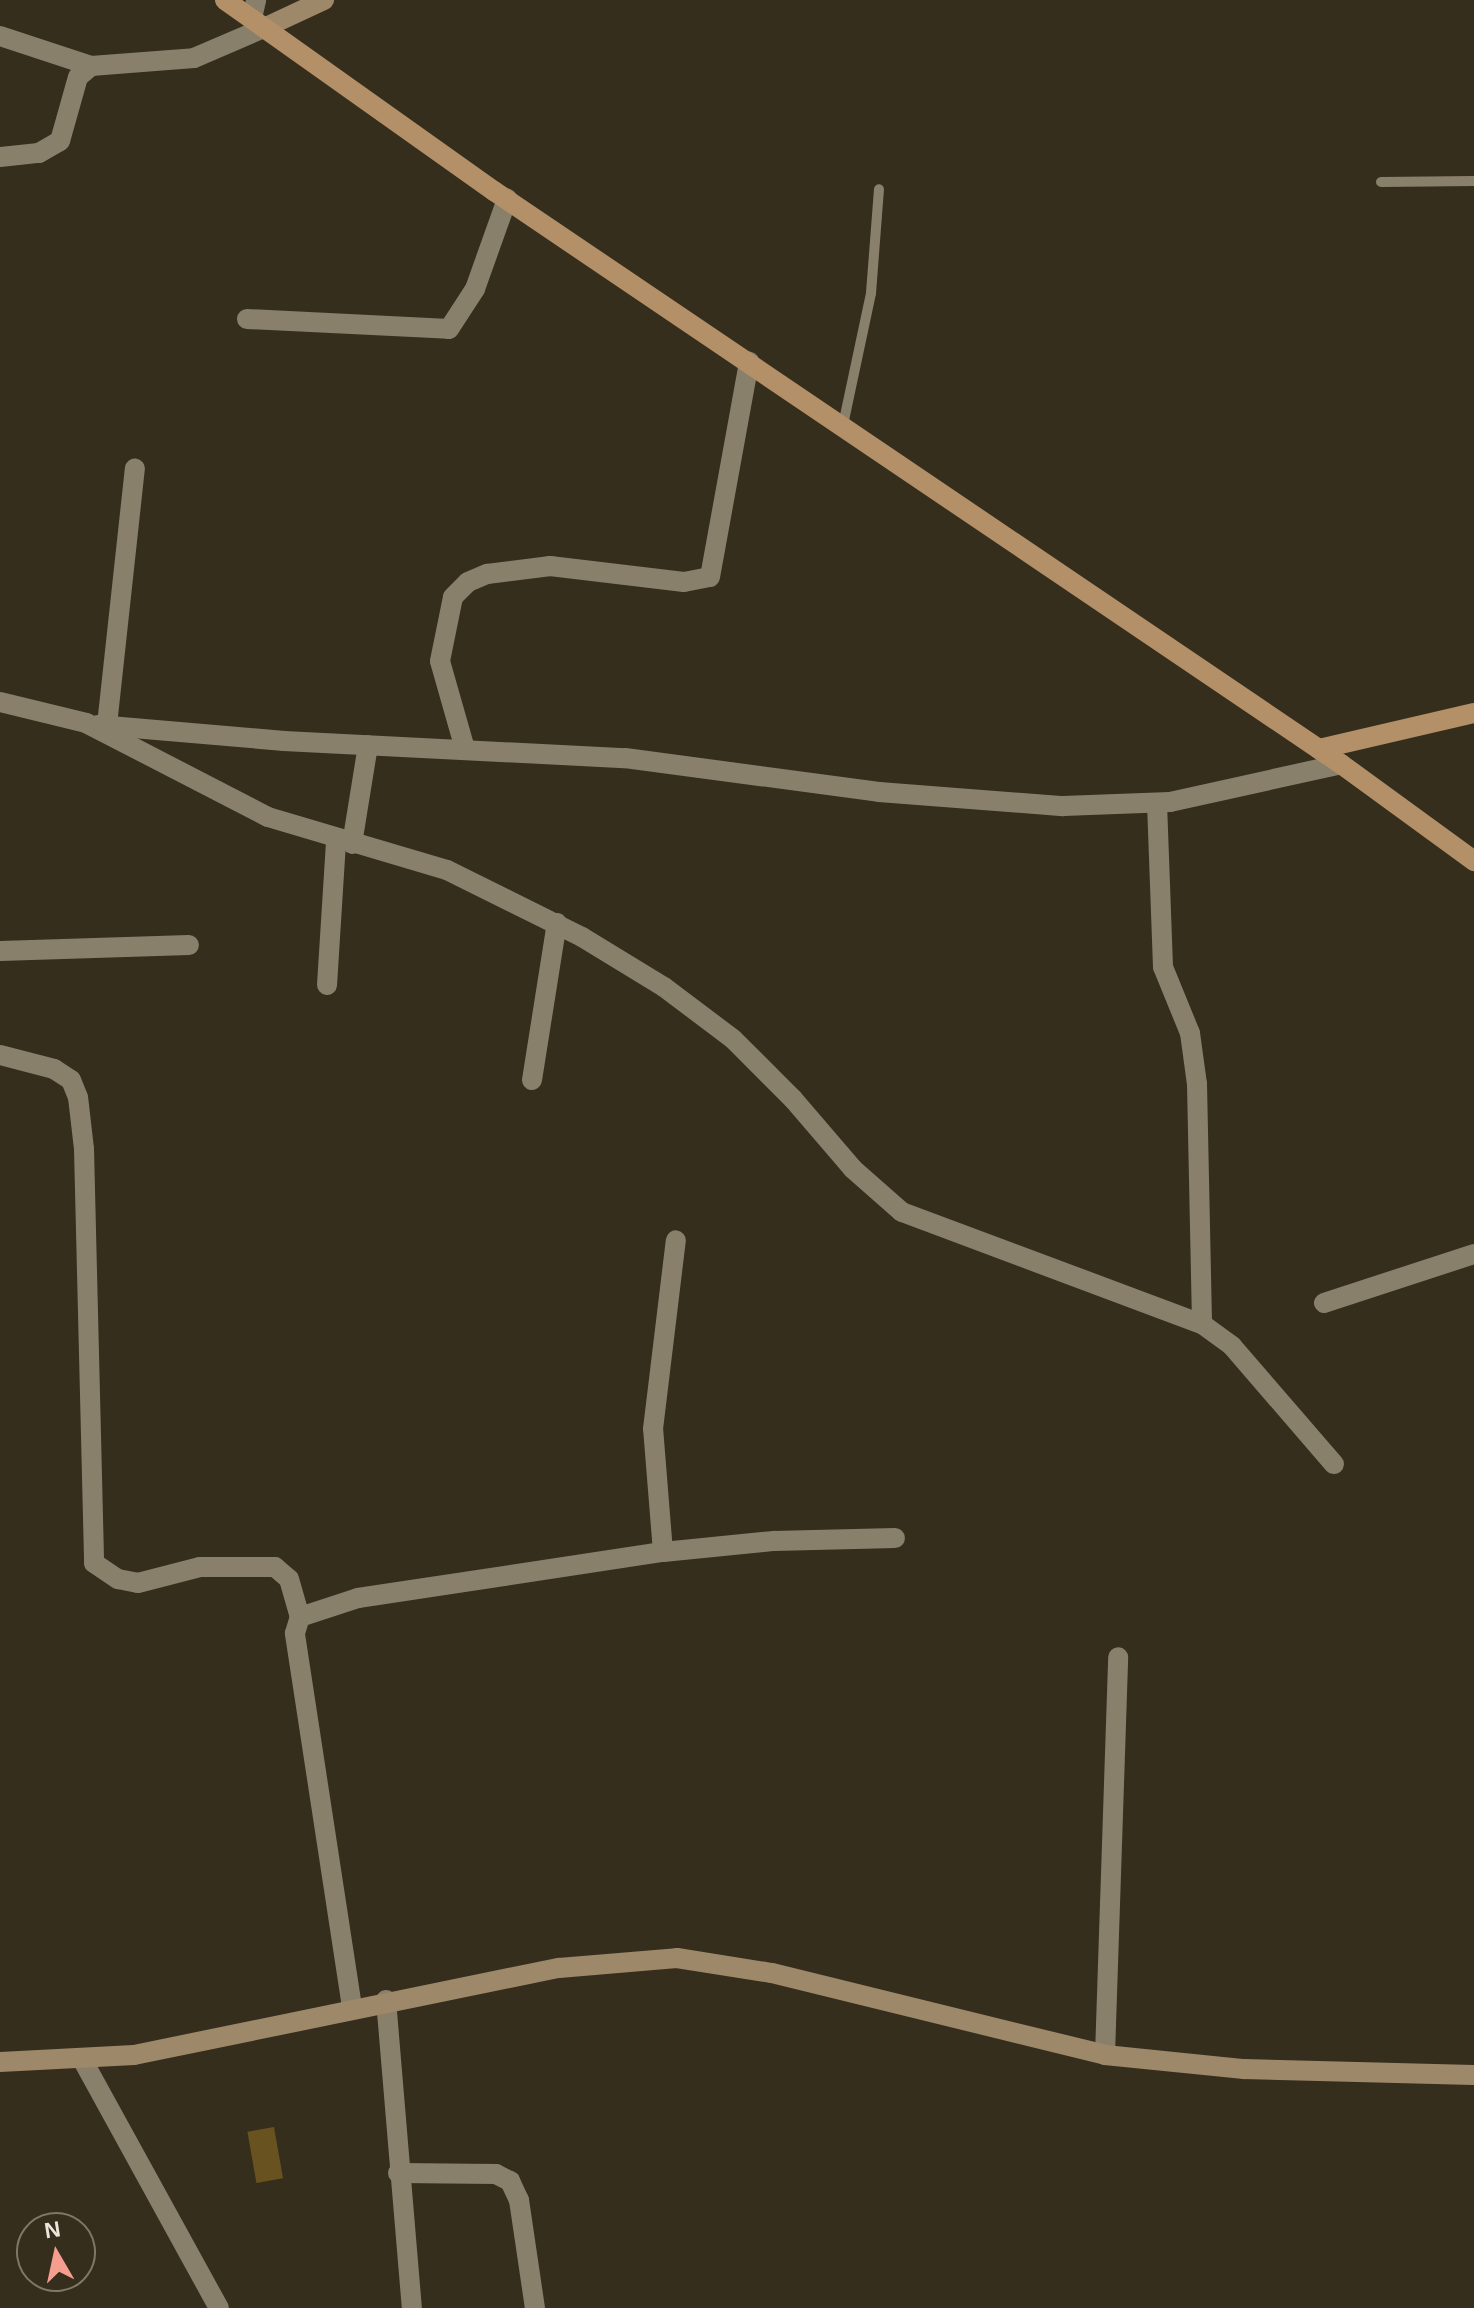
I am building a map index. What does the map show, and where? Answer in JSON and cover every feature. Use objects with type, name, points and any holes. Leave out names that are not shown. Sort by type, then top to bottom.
[{"type":"main road","points":[[225,0],[258,15],[507,199],[1341,764],[1474,861]]},
{"type":"main road","points":[[1319,749],[1474,713]]},
{"type":"street","points":[[0,36],[91,66],[194,58],[258,15],[324,0]]},
{"type":"street","points":[[0,157],[39,153],[60,141],[78,77],[91,66]]},
{"type":"street","points":[[247,319],[449,329],[475,289],[507,199]]},
{"type":"street","points":[[465,749],[440,661],[453,597],[468,582],[487,574],[550,566],[684,582],[710,577],[749,362]]},
{"type":"street","points":[[107,725],[135,469]]},
{"type":"street","points":[[0,702],[86,723],[368,745],[674,763],[879,792],[1005,803],[1157,803],[1341,764]]},
{"type":"street","points":[[86,723],[211,791],[344,842],[447,870],[557,923],[664,987],[733,1039],[793,1099],[853,1169],[902,1212],[1202,1324],[1232,1346],[1334,1464]]},
{"type":"street","points":[[327,985],[344,842],[368,745]]},
{"type":"street","points":[[1157,803],[1163,967],[1190,1033],[1197,1084],[1202,1324]]},
{"type":"street","points":[[532,1080],[557,923]]},
{"type":"street","points":[[0,951],[189,945]]},
{"type":"street","points":[[0,1055],[54,1069],[71,1080],[78,1097],[84,1149],[94,1563],[118,1579],[138,1583],[200,1567],[275,1567],[289,1579],[300,1617],[295,1633],[352,2007]]},
{"type":"street","points":[[663,1552],[653,1429],[676,1240]]},
{"type":"street","points":[[1324,1303],[1474,1254]]},
{"type":"street","points":[[300,1617],[373,1596],[663,1552],[774,1541],[895,1538]]},
{"type":"street","points":[[1105,2055],[1118,1657]]},
{"type":"street","points":[[0,2062],[134,2055],[386,2000],[559,1968],[677,1958],[772,1973],[1105,2055],[1244,2069],[1474,2075]]},
{"type":"street","points":[[386,2000],[398,2173],[412,2308]]},
{"type":"street","points":[[82,2059],[219,2308]]},
{"type":"street","points":[[398,2173],[496,2174],[510,2181],[519,2200],[535,2308]]},
{"type":"lane","points":[[1381,182],[1474,181]]},
{"type":"lane","points":[[843,425],[871,293],[879,189]]},
{"type":"building","points":[[274,2127],[283,2178],[256,2183],[247,2132]]}]
